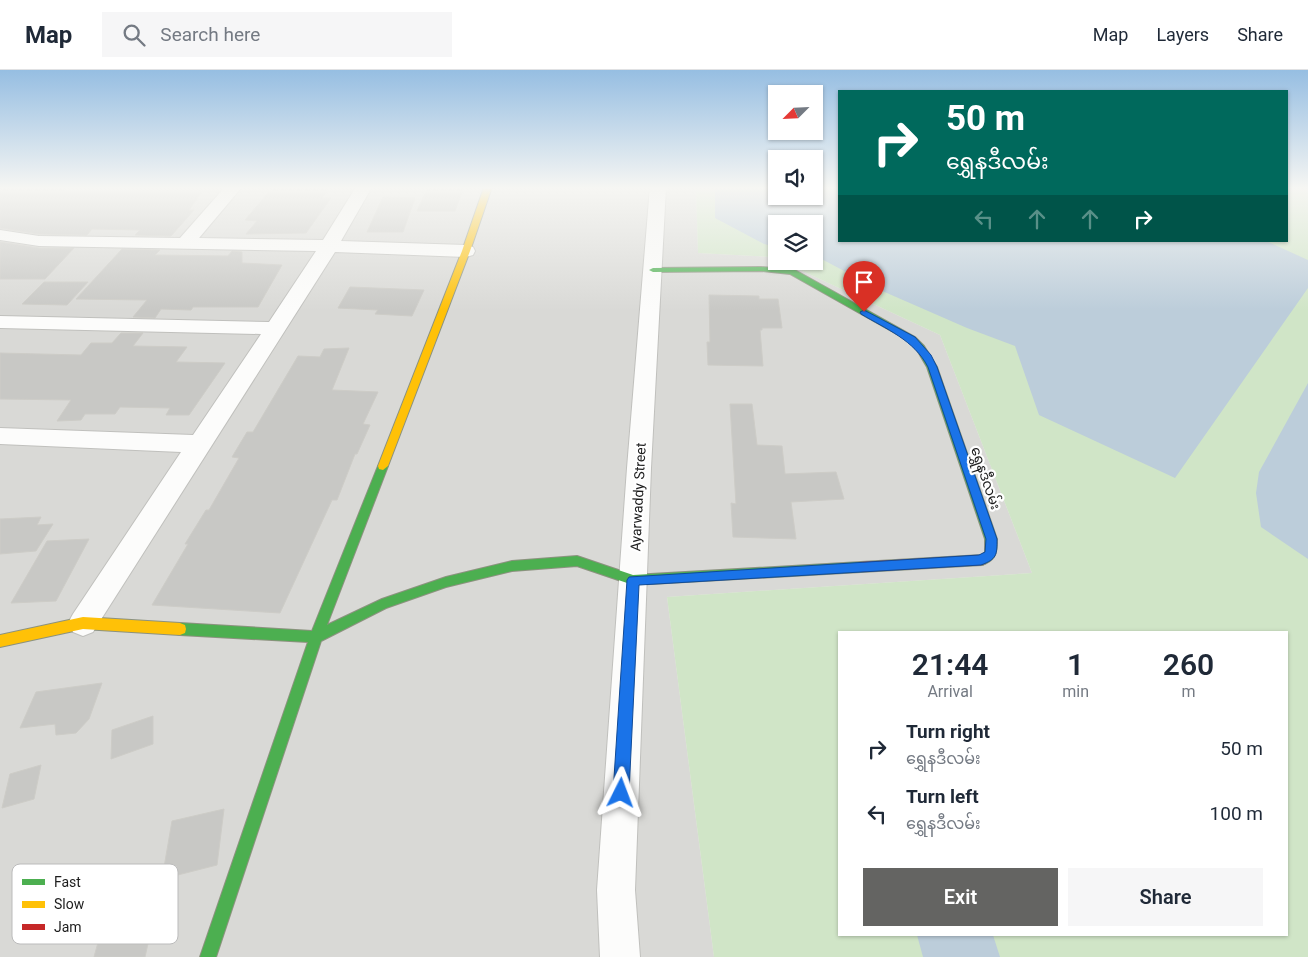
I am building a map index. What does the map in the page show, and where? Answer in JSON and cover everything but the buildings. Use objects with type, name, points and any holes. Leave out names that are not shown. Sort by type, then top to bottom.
[{"type":"street","points":[[185,244],[198,228]]},
{"type":"street","points":[[83,623],[339,228]]},
{"type":"street","points":[[208,957],[316,637],[474,228]]},
{"type":"street","name":"Ayarwaddy Street","points":[[620,957],[616,890],[633,580],[656,228]]},
{"type":"street","points":[[0,235],[39,241],[329,246],[466,252]]},
{"type":"street","name":"ရွှေနဒီလမ်း","points":[[633,580],[981,560],[991,554],[991,539],[932,367],[921,348],[912,339],[792,272],[761,269],[653,270]]},
{"type":"street","points":[[0,322],[276,328]]},
{"type":"street","points":[[0,436],[200,444]]},
{"type":"street","points":[[0,641],[83,623],[316,637],[382,604],[446,582],[512,566],[577,560],[633,580]]},
{"type":"shaded area","points":[[0,228],[697,228],[698,253],[768,257],[768,270],[800,270],[940,335],[1032,573],[667,597],[714,957],[0,957]]},
{"type":"green space","points":[[697,228],[768,228],[768,257],[698,253]]},
{"type":"green space","points":[[823,228],[838,228],[838,242],[1288,242],[1288,228],[1308,228],[1308,957],[714,957],[667,597],[1032,573],[940,335],[800,270],[823,270]]},
{"type":"water","points":[[735,228],[768,228],[768,245],[764,244]]},
{"type":"water","points":[[823,228],[838,228],[838,242],[1268,242],[1308,260],[1308,288],[1175,478],[1039,415],[1015,346],[967,328],[880,290],[823,260]]},
{"type":"water","points":[[1308,383],[1308,559],[1261,527],[1256,493],[1259,472]]},
{"type":"water","points":[[917,936],[993,936],[1000,957],[923,957]]},
{"type":"traffic: fast","points":[[653,270],[761,269],[792,272],[912,339],[921,348],[932,367],[991,539],[991,554],[982,560]]},
{"type":"traffic: fast","points":[[208,957],[316,637],[383,466]]},
{"type":"traffic: fast","points":[[180,629],[316,637],[382,604],[446,582],[512,566],[577,561],[633,580],[861,567]]},
{"type":"traffic: slow","points":[[383,466],[474,228]]},
{"type":"traffic: slow","points":[[0,641],[83,623],[180,629]]},
{"type":"traffic: jam","points":[[861,567],[982,560]]},
{"type":"route","points":[[621,793],[633,580],[981,560],[991,554],[991,539],[928,357],[912,339],[864,312]]}]
